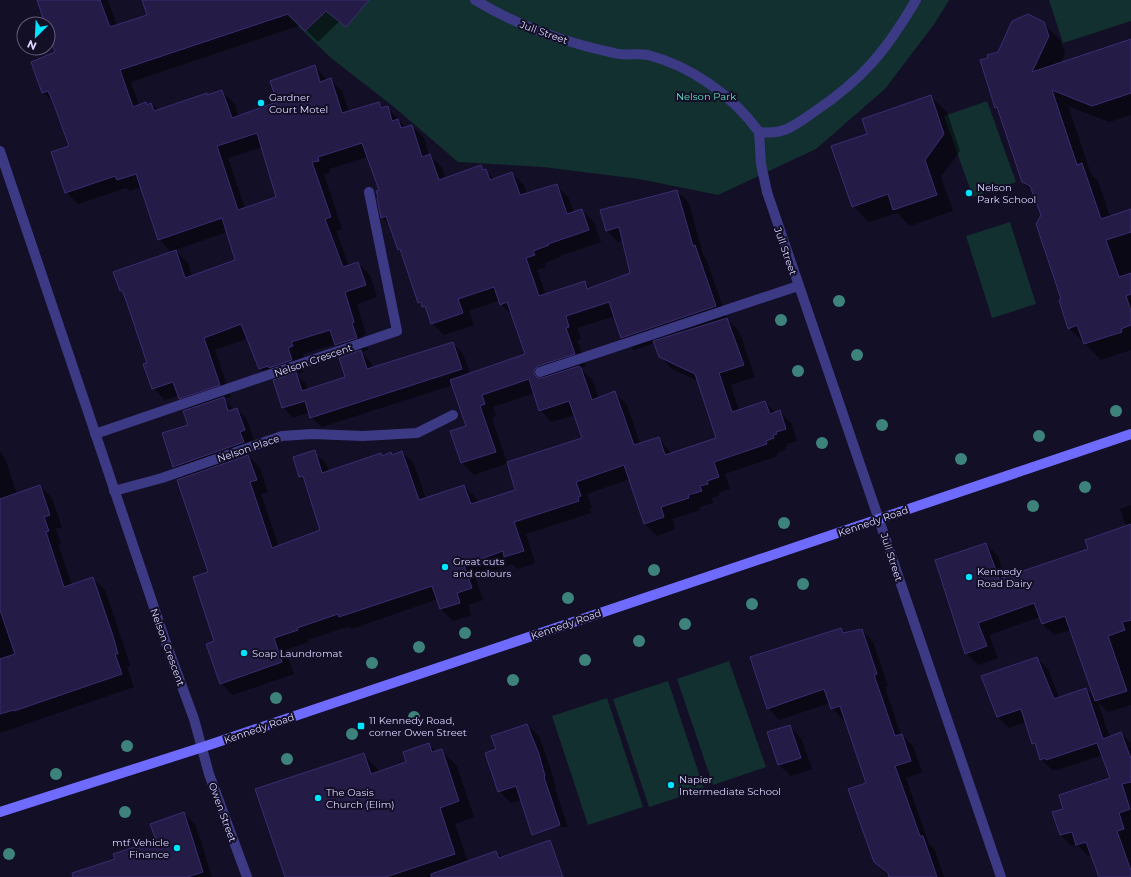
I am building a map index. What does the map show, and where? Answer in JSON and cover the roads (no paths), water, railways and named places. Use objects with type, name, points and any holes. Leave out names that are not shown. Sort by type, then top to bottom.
[{"type":"main road","name":"Kennedy Road","points":[[0,812],[202,747],[1131,434]]},
{"type":"street","name":"Jull Street","points":[[476,0],[526,27],[571,42],[616,54],[647,55],[674,65],[700,78],[718,92],[748,116],[759,132],[761,164],[767,192],[798,286],[840,401],[1001,877]]},
{"type":"street","points":[[759,132],[773,134],[787,130],[835,98],[855,81],[880,55],[898,30],[916,0]]},
{"type":"street","name":"Nelson Crescent","points":[[0,151],[202,747]]},
{"type":"street","name":"Nelson Crescent","points":[[95,434],[396,331],[369,192]]},
{"type":"street","points":[[540,372],[798,286]]},
{"type":"street","name":"Nelson Place","points":[[114,491],[162,478],[282,436],[312,434],[363,436],[416,433],[453,415]]},
{"type":"street","name":"Owen Street","points":[[202,747],[209,774],[247,877]]},
{"type":"place","name":"Gardner Court Motel","points":[[261,103]]},
{"type":"place","name":"Nelson Park School","points":[[969,193]]},
{"type":"place","name":"Great cuts and colours","points":[[445,567]]},
{"type":"place","name":"Kennedy Road Dairy","points":[[969,577]]},
{"type":"place","name":"Soap Laundromat","points":[[244,653]]},
{"type":"place","name":"11 Kennedy Road, corner Owen Street","points":[[361,726]]},
{"type":"place","name":"Napier Intermediate School","points":[[671,785]]},
{"type":"place","name":"The Oasis Church (Elim)","points":[[318,798]]},
{"type":"place","name":"mtf Vehicle Finance","points":[[177,848]]},
{"type":"park label","name":"Nelson Park","points":[[706,96]]}]
